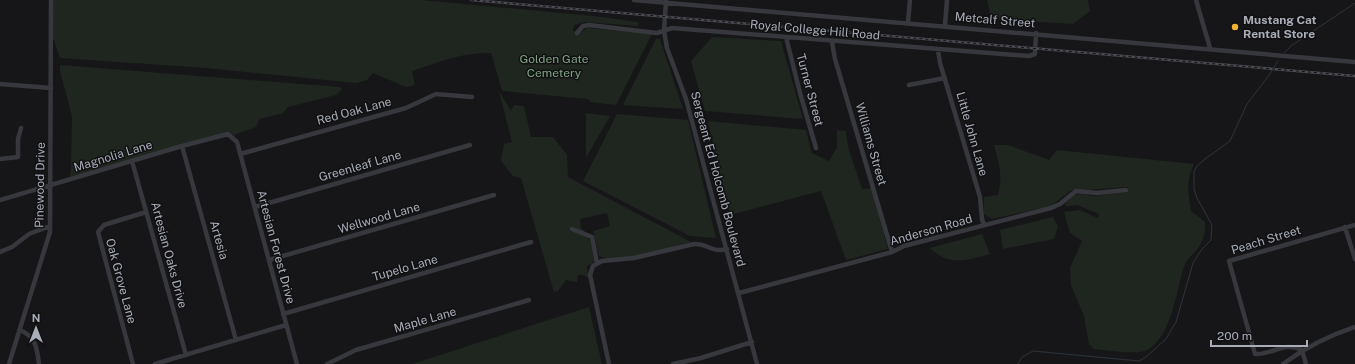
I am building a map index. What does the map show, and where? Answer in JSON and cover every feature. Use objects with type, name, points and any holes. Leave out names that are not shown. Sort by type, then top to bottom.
[{"type":"street","name":"Pinewood Drive","points":[[9,364],[46,246],[50,226],[51,0]]},
{"type":"street","name":"Metcalf Street","points":[[634,0],[666,1],[1355,62]]},
{"type":"street","points":[[908,22],[910,0]]},
{"type":"street","points":[[945,25],[947,0]]},
{"type":"street","points":[[1196,0],[1210,48]]},
{"type":"street","name":"Sergeant Ed Holcomb Boulevard","points":[[666,1],[664,31],[667,48],[686,99],[758,364]]},
{"type":"street","name":"Royal College Hill Road","points":[[577,33],[583,26],[588,25],[655,32],[672,28],[832,42],[1029,56],[1035,54],[1036,33]]},
{"type":"street","name":"Turner Street","points":[[786,37],[816,148]]},
{"type":"street","name":"Williams Street","points":[[832,42],[835,59],[892,252]]},
{"type":"street","name":"Little John Lane","points":[[938,50],[980,197],[984,225]]},
{"type":"street","points":[[909,85],[945,78]]},
{"type":"street","points":[[0,84],[51,88]]},
{"type":"street","name":"Red Oak Lane","points":[[240,154],[412,106],[436,94],[472,97]]},
{"type":"street","points":[[0,159],[18,157],[18,139],[21,128]]},
{"type":"street","name":"Magnolia Lane","points":[[0,200],[225,134],[232,136]]},
{"type":"street","name":"Artesian Forest Drive","points":[[232,136],[238,142],[297,364]]},
{"type":"street","name":"Greenleaf Lane","points":[[255,207],[470,145]]},
{"type":"street","name":"Artesia","points":[[182,146],[236,340]]},
{"type":"street","name":"Artesian Oaks Drive","points":[[132,161],[186,355]]},
{"type":"street","name":"Anderson Road","points":[[739,293],[892,252],[904,246],[1051,208],[1060,204],[1076,192],[1097,193],[1126,190]]},
{"type":"street","name":"Wellwood Lane","points":[[269,260],[494,195]]},
{"type":"street","name":"Oak Grove Lane","points":[[133,364],[98,232],[104,225],[146,212]]},
{"type":"street","name":"Peach Street","points":[[1302,350],[1290,346],[1255,354],[1229,261],[1355,225]]},
{"type":"street","points":[[0,252],[12,247],[30,234],[50,226]]},
{"type":"street","points":[[1345,227],[1355,259]]},
{"type":"street","points":[[572,229],[592,237],[597,263]]},
{"type":"street","name":"Tupelo Lane","points":[[284,314],[531,242]]},
{"type":"street","points":[[609,364],[590,275],[591,269],[597,263],[634,258],[694,244],[703,244],[714,251],[727,249]]},
{"type":"street","name":"Maple Lane","points":[[327,364],[356,350],[530,300]]},
{"type":"street","points":[[155,364],[286,325]]},
{"type":"street","points":[[1283,364],[1302,350],[1337,333],[1355,327]]},
{"type":"street","points":[[20,330],[36,342],[39,364]]},
{"type":"street","points":[[673,364],[702,358],[752,342]]},
{"type":"street","points":[[1302,350],[1306,364]]},
{"type":"green space","name":"Golden Gate Cemetery","points":[[53,0],[422,0],[594,16],[638,22],[638,26],[585,22],[574,25],[573,31],[581,32],[588,28],[652,34],[616,105],[590,102],[588,99],[502,91],[491,53],[461,56],[412,71],[415,85],[406,87],[373,73],[367,80],[356,83],[206,68],[60,58],[53,37]]},
{"type":"green space","points":[[987,0],[1088,0],[1090,11],[1073,24],[991,19]]},
{"type":"green space","points":[[712,37],[781,41],[803,119],[705,111],[691,61]]},
{"type":"green space","points":[[656,39],[660,39],[683,109],[623,105]]},
{"type":"green space","points":[[60,65],[340,87],[342,89],[336,95],[288,107],[283,113],[259,119],[256,127],[234,135],[229,132],[70,177],[72,116],[60,71]]},
{"type":"green space","points":[[499,91],[511,111],[514,105],[524,106],[531,137],[553,137],[567,155],[568,177],[691,242],[645,255],[632,257],[609,258],[599,256],[593,231],[610,226],[607,213],[580,219],[581,228],[585,231],[589,239],[593,253],[594,262],[587,266],[589,279],[584,275],[578,275],[577,282],[566,280],[558,291],[554,292],[521,178],[513,176],[501,161],[504,144],[512,142]]},
{"type":"green space","points":[[586,113],[610,116],[586,158]]},
{"type":"green space","points":[[617,114],[688,120],[716,238],[690,236],[583,181]]},
{"type":"green space","points":[[708,121],[806,130],[812,153],[829,161],[837,147],[837,130],[846,131],[848,147],[862,189],[872,188],[888,249],[846,260],[821,191],[730,215]]},
{"type":"green space","points":[[994,145],[1008,145],[1049,160],[1057,150],[1194,164],[1191,170],[1188,187],[1189,199],[1191,211],[1205,222],[1203,240],[1185,264],[1169,322],[1157,342],[1149,349],[1145,351],[1131,352],[1094,349],[1089,344],[1084,316],[1071,285],[1070,268],[1082,241],[1070,233],[1064,212],[1080,210],[1098,218],[1099,214],[1077,205],[1066,206],[1065,204],[1074,195],[1081,194],[1095,196],[1128,192],[1128,187],[1070,191],[1051,206],[992,219],[984,214],[984,197],[998,195],[1000,170]]},
{"type":"green space","points":[[1053,217],[1058,226],[1054,239],[1003,249],[1000,230]]},
{"type":"green space","points":[[982,234],[990,254],[966,260],[951,260],[937,254],[930,248]]},
{"type":"green space","points":[[589,307],[602,364],[412,364]]},
{"type":"waterway","points":[[1284,53],[1291,46],[1355,3]]},
{"type":"waterway","points":[[1018,364],[1022,357],[1033,351],[1139,361],[1146,357],[1166,339],[1176,322],[1193,263],[1202,249],[1211,240],[1212,225],[1197,198],[1194,189],[1194,172],[1197,166],[1205,159],[1230,141],[1247,104],[1278,61]]},
{"type":"railway","points":[[471,0],[1355,76]]},
{"type":"place","name":"Mustang Cat Rental Store","points":[[1235,27]]}]
